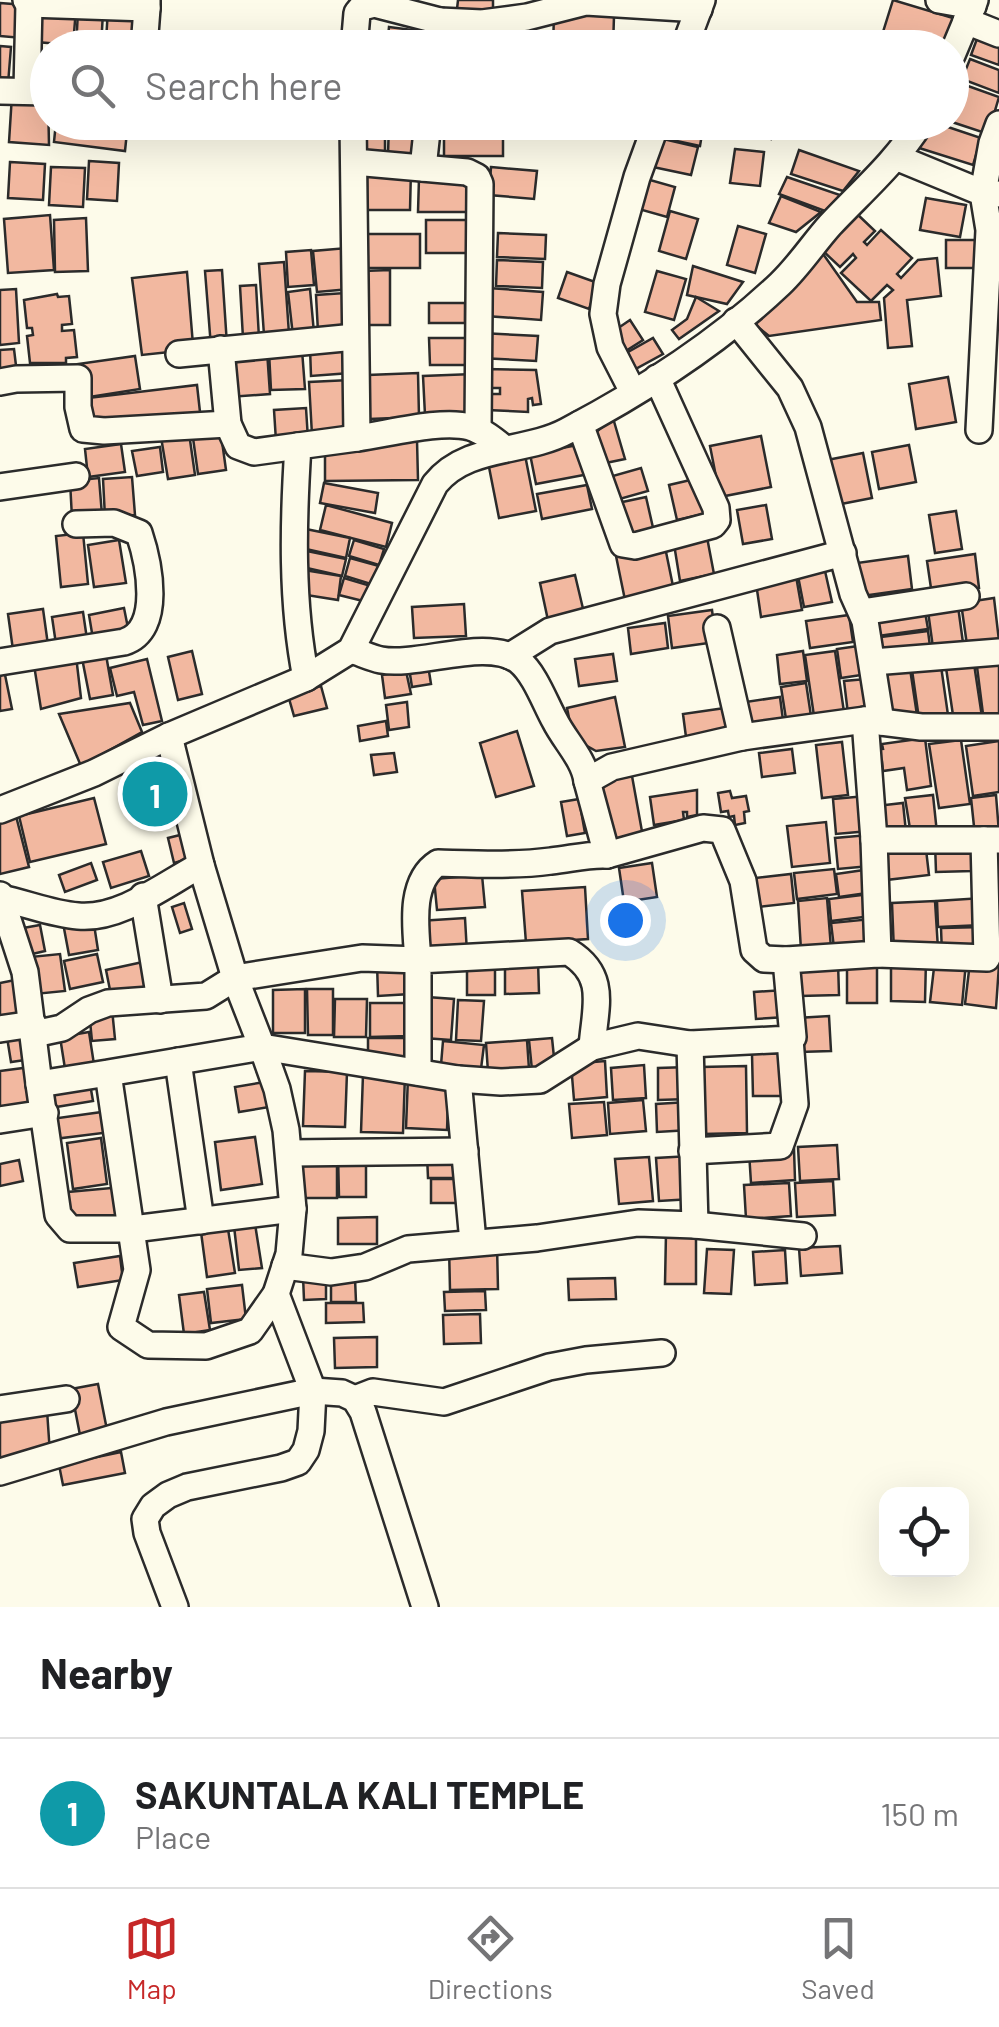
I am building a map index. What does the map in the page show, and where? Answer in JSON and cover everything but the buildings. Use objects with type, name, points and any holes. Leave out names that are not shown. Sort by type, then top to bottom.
[{"type":"street","points":[[939,0],[971,9],[999,34]]},
{"type":"street","points":[[31,30],[28,2],[147,4],[145,30]]},
{"type":"street","points":[[356,30],[357,13],[374,2],[440,21],[482,22],[526,17],[586,2],[700,5],[691,30]]},
{"type":"street","points":[[439,30],[440,21]]},
{"type":"street","points":[[0,91],[30,91]]},
{"type":"street","points":[[979,430],[992,326],[992,143],[999,124]]},
{"type":"street","points":[[353,140],[357,438]]},
{"type":"street","points":[[422,168],[426,140]]},
{"type":"street","points":[[633,392],[610,347],[603,314],[607,284],[649,140]]},
{"type":"street","points":[[0,810],[94,773],[306,678],[351,650],[434,484],[446,470],[504,448],[546,440],[580,424],[705,347],[782,282],[829,227],[898,158],[910,140]]},
{"type":"street","points":[[898,158],[991,193]]},
{"type":"street","points":[[354,162],[467,172],[480,184],[478,430]]},
{"type":"street","points":[[736,321],[780,374],[802,414],[853,594],[862,612],[873,662],[878,954]]},
{"type":"street","points":[[179,354],[355,338]]},
{"type":"street","points":[[221,350],[228,424],[238,446],[244,450],[465,426],[504,448]]},
{"type":"street","points":[[0,382],[16,378],[78,378],[83,429],[228,424]]},
{"type":"street","points":[[580,424],[623,544],[636,546],[712,525],[717,520],[716,508],[657,378]]},
{"type":"street","points":[[298,446],[294,498],[297,631],[306,678]]},
{"type":"street","points":[[0,488],[76,476]]},
{"type":"street","points":[[0,662],[124,642],[143,631],[148,597],[138,533],[114,523],[76,524]]},
{"type":"street","points":[[510,656],[550,631],[843,553]]},
{"type":"street","points":[[862,612],[966,596]]},
{"type":"street","points":[[717,628],[742,737]]},
{"type":"street","points":[[351,650],[381,660],[473,653],[510,656],[527,669],[568,746],[584,764],[607,855]]},
{"type":"street","points":[[873,662],[999,652]]},
{"type":"street","points":[[587,781],[612,768],[742,737],[873,721],[921,726],[999,726]]},
{"type":"street","points":[[108,1073],[137,1270],[121,1327],[148,1344],[206,1346],[250,1331],[276,1294],[285,1266],[294,1208],[290,1153],[277,1089],[234,978],[201,864],[170,736]]},
{"type":"street","points":[[418,1072],[416,913],[422,879],[438,863],[510,864],[584,854],[607,855],[703,828],[722,830],[744,881],[756,955],[771,960],[878,954],[987,958],[992,840],[874,840]]},
{"type":"street","points":[[0,897],[62,913],[92,916],[143,896],[201,864]]},
{"type":"street","points":[[143,896],[160,1000]]},
{"type":"street","points":[[0,897],[25,972],[62,1224],[81,1231],[132,1229],[294,1208]]},
{"type":"street","points":[[0,1030],[62,1028],[108,1003],[206,996],[234,978],[362,958],[418,960],[569,952],[592,969],[596,983],[592,1047]]},
{"type":"street","points":[[692,1151],[780,1146],[795,1104],[786,960]]},
{"type":"street","points":[[39,1084],[262,1046],[458,1079],[540,1080],[592,1047],[638,1036],[690,1044],[790,1040]]},
{"type":"street","points":[[690,1044],[695,1225]]},
{"type":"street","points":[[178,1061],[201,1221]]},
{"type":"street","points":[[458,1079],[473,1242]]},
{"type":"street","points":[[0,1120],[44,1113]]},
{"type":"street","points":[[290,1153],[464,1150]]},
{"type":"street","points":[[285,1266],[331,1272],[365,1267],[408,1248],[537,1238],[638,1223],[803,1236]]},
{"type":"street","points":[[175,1607],[147,1533],[145,1519],[153,1506],[187,1487],[298,1462],[306,1450],[313,1391],[276,1294]]},
{"type":"street","points":[[0,1472],[166,1422],[313,1391],[331,1391],[355,1399],[373,1392],[444,1402],[549,1367],[662,1353]]},
{"type":"street","points":[[0,1408],[66,1399]]},
{"type":"street","points":[[355,1399],[425,1607]]},
{"type":"place","name":"SAKUNTALA KALI TEMPLE","points":[[155,794]]}]
